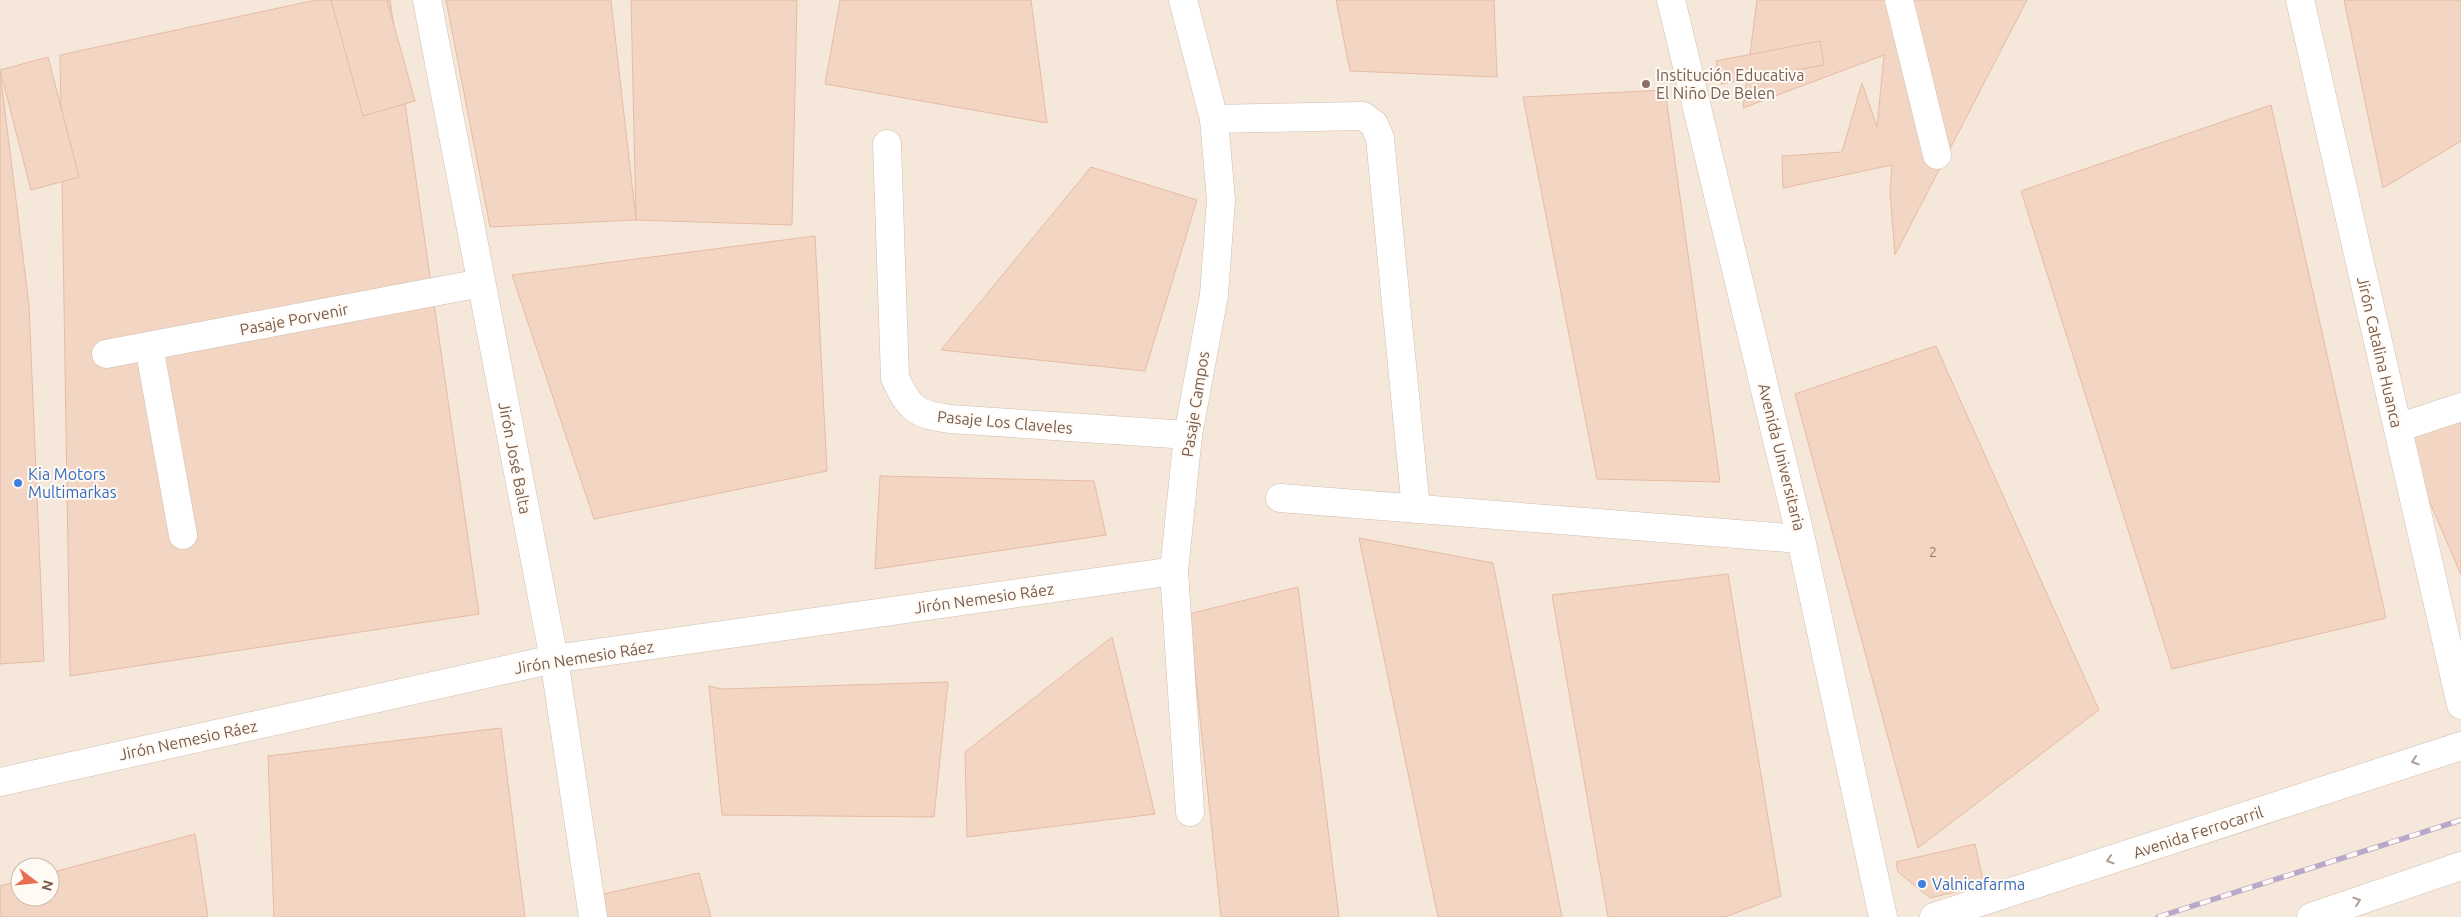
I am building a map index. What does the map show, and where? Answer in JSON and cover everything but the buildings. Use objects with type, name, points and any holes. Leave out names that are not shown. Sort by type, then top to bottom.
[{"type":"street","name":"Jirón José Balta","points":[[427,0],[554,659],[593,917]]},
{"type":"street","name":"Pasaje Campos","points":[[1183,0],[1214,119],[1221,200],[1214,295],[1188,435],[1174,570],[1190,812]]},
{"type":"street","name":"Avenida Universitaria","points":[[1671,0],[1801,539],[1883,917]]},
{"type":"street","points":[[1899,0],[1937,155]]},
{"type":"street","name":"Jirón Catalina Huanca","points":[[2300,0],[2461,705]]},
{"type":"street","points":[[1214,119],[1363,116],[1374,124],[1380,138],[1416,509]]},
{"type":"street","name":"Pasaje Los Claveles","points":[[886,144],[894,378],[906,402],[926,415],[950,419],[1188,435]]},
{"type":"street","name":"Pasaje Porvenir","points":[[106,354],[481,283]]},
{"type":"street","points":[[148,346],[183,535]]},
{"type":"street","points":[[2398,428],[2461,407]]},
{"type":"street","points":[[1280,498],[1801,539]]},
{"type":"street","name":"Jirón Nemesio Ráez","points":[[0,782],[554,659],[1174,570]]},
{"type":"street","name":"Avenida Ferrocarril","points":[[1934,917],[2461,746]]},
{"type":"street","points":[[2311,917],[2461,866]]},
{"type":"shaded area","points":[[0,0],[2461,0],[2461,917],[0,917]]},
{"type":"railway","points":[[2158,917],[2461,820]]},
{"type":"place","name":"Institución Educativa El Niño De Belen","points":[[1646,84]]},
{"type":"place","name":"Kia Motors Multimarkas","points":[[18,483]]},
{"type":"place","name":"Valnicafarma","points":[[1922,884]]}]
